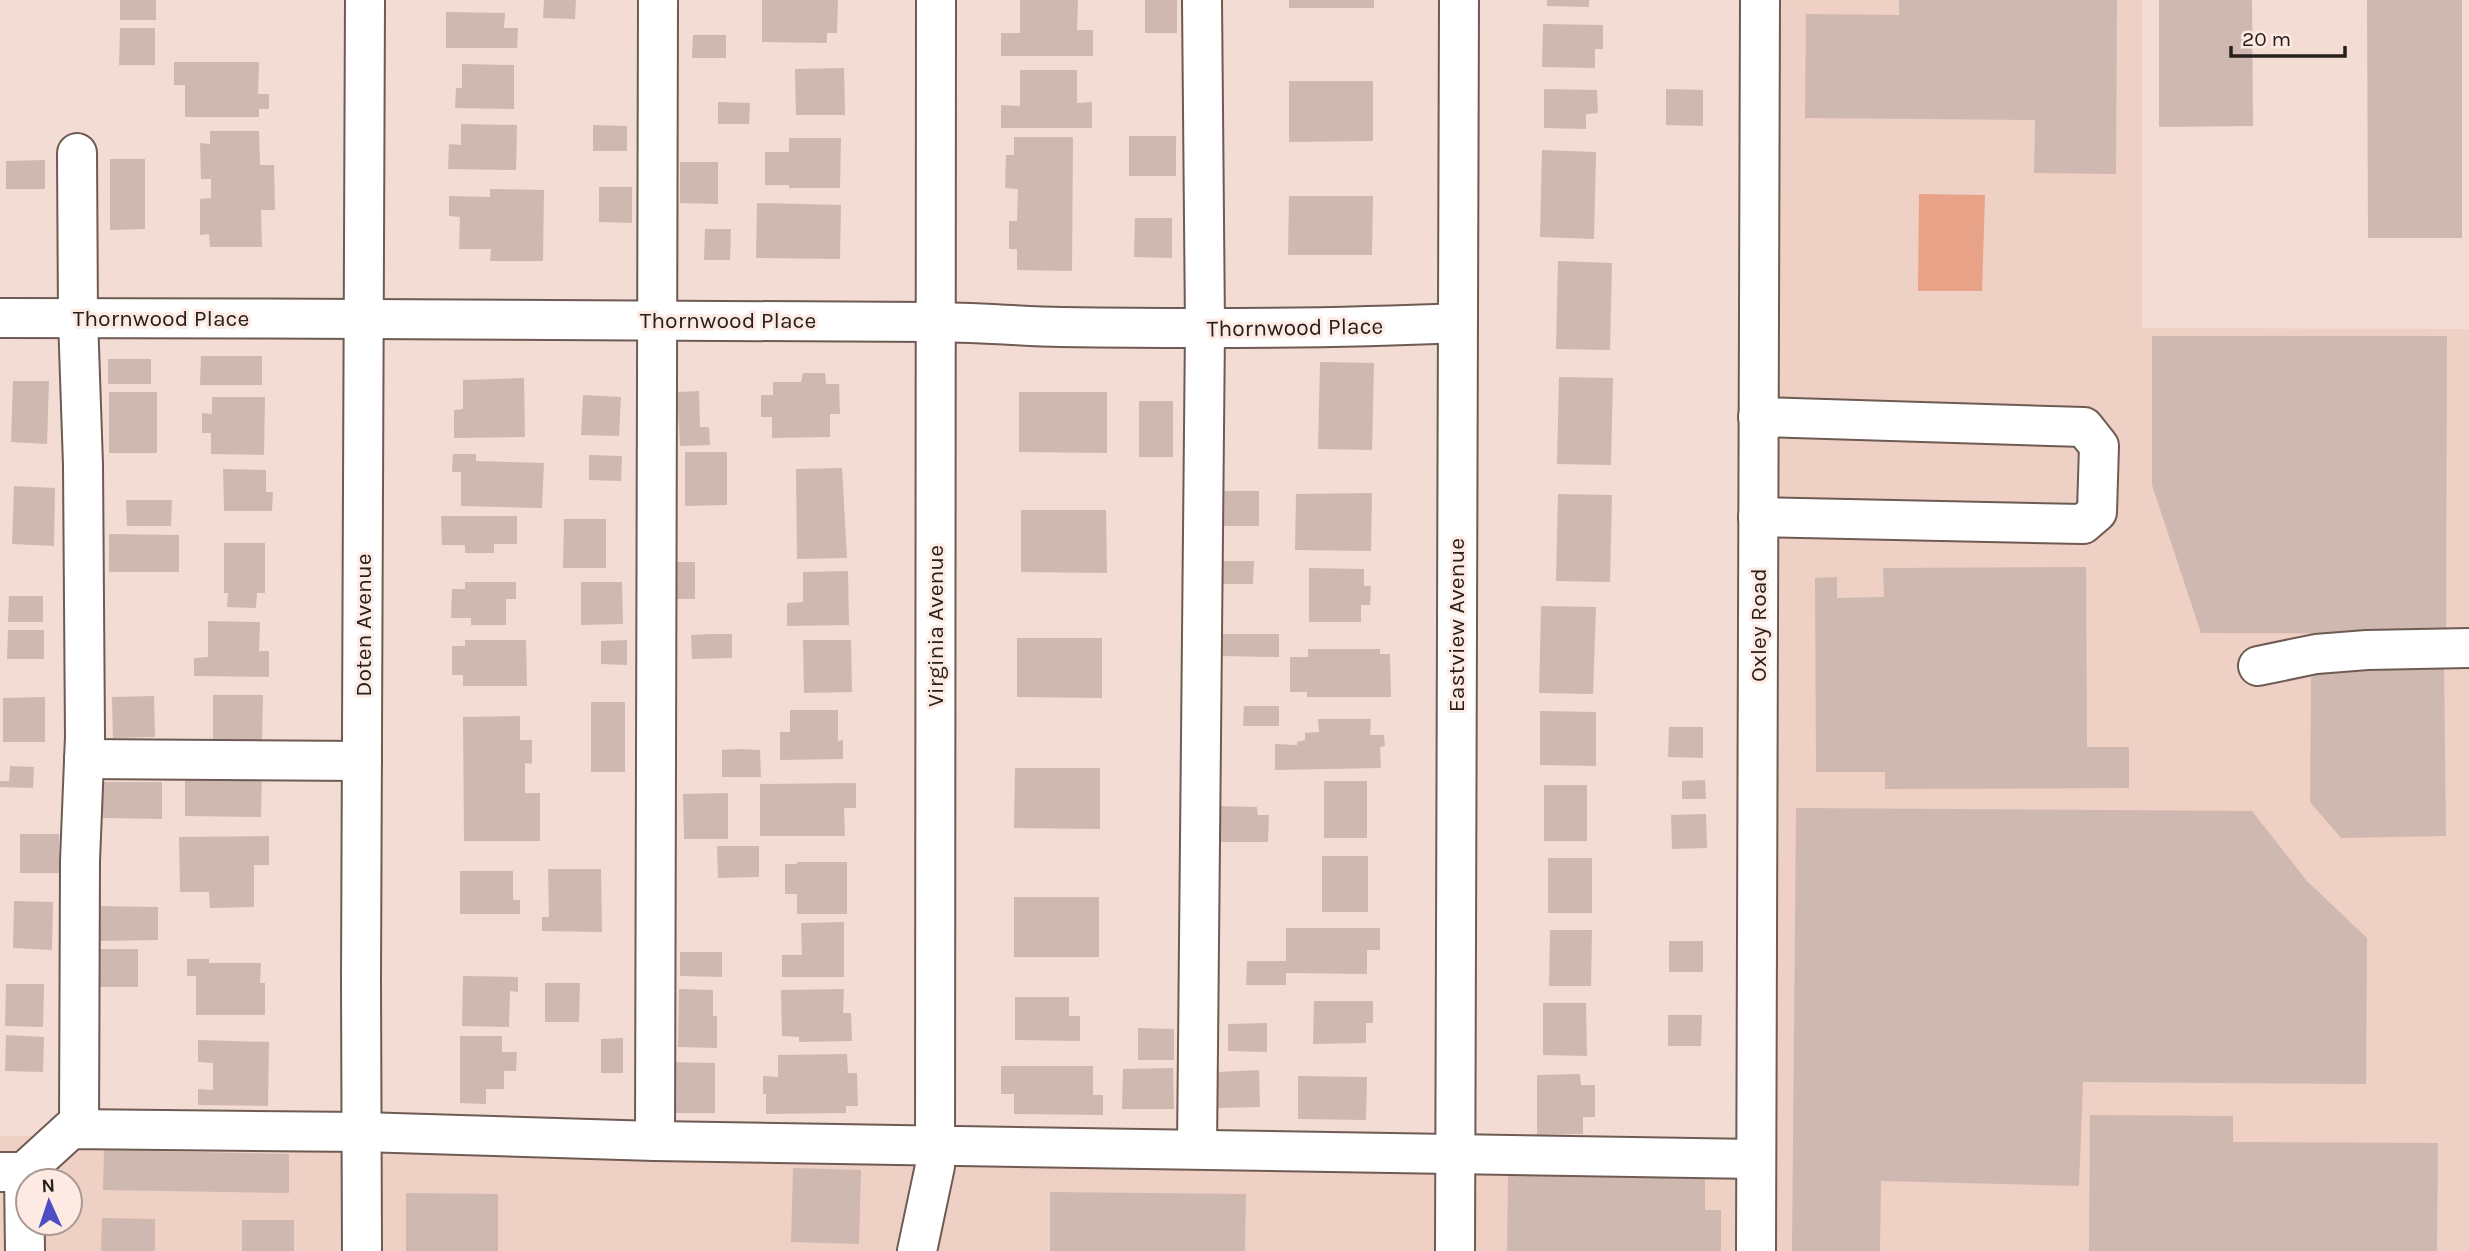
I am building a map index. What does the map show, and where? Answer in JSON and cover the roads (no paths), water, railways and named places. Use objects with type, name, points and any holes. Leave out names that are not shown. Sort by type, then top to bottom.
[{"type":"street","name":"Doten Avenue","points":[[362,1251],[365,0]]},
{"type":"street","points":[[655,1142],[658,0]]},
{"type":"street","name":"Virginia Avenue","points":[[917,1251],[934,1166],[936,0]]},
{"type":"street","points":[[1197,1149],[1205,328],[1202,0]]},
{"type":"street","name":"Eastview Avenue","points":[[1455,1251],[1459,0]]},
{"type":"street","name":"Oxley Road","points":[[1756,1251],[1760,0]]},
{"type":"street","points":[[77,153],[78,318],[83,465],[84,759],[80,874],[79,1129]]},
{"type":"street","name":"Thornwood Place","points":[[0,318],[935,322],[1059,327],[1205,328],[1340,328],[1457,323]]},
{"type":"street","points":[[1758,417],[2084,427],[2099,446],[2097,512],[2083,524],[1758,517]]},
{"type":"street","points":[[2258,666],[2316,654],[2469,648]]},
{"type":"street","points":[[84,759],[362,761]]},
{"type":"street","points":[[25,1251],[12,1172],[71,1129],[362,1132],[655,1142],[934,1144],[1756,1159]]}]
